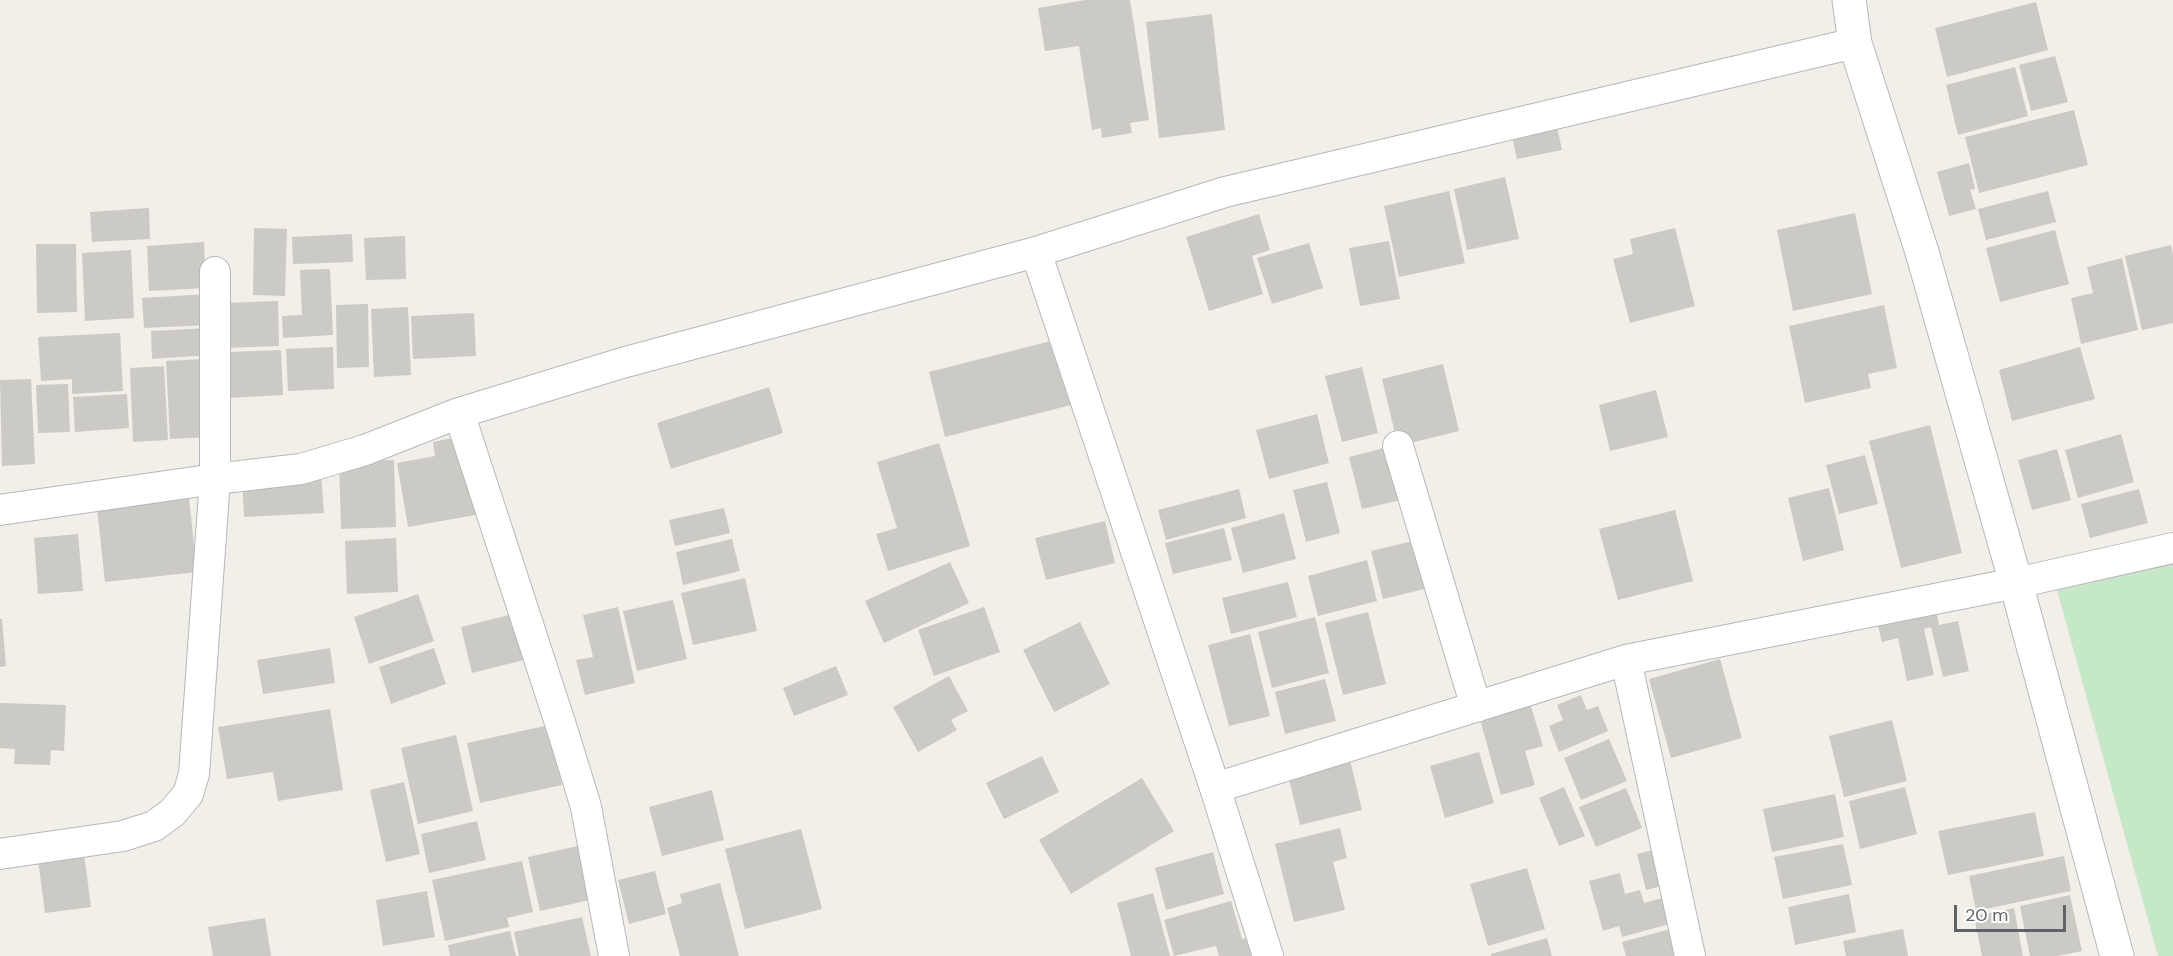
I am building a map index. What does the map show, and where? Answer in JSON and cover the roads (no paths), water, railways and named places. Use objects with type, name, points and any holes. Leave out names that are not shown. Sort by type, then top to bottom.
[{"type":"street","points":[[1849,0],[1855,43],[1922,252],[2016,583],[2117,956]]},
{"type":"street","points":[[0,510],[301,469],[365,450],[459,413],[622,363],[1036,252],[1225,192],[1855,43]]},
{"type":"street","points":[[1036,252],[1215,788],[1268,956]]},
{"type":"street","points":[[0,854],[123,836],[154,826],[172,813],[188,794],[194,774],[215,479],[215,272]]},
{"type":"street","points":[[459,413],[586,807],[615,956]]},
{"type":"street","points":[[1398,447],[1476,707]]},
{"type":"street","points":[[1215,788],[1626,660],[2016,583],[2173,548]]},
{"type":"street","points":[[1626,660],[1690,956]]}]
